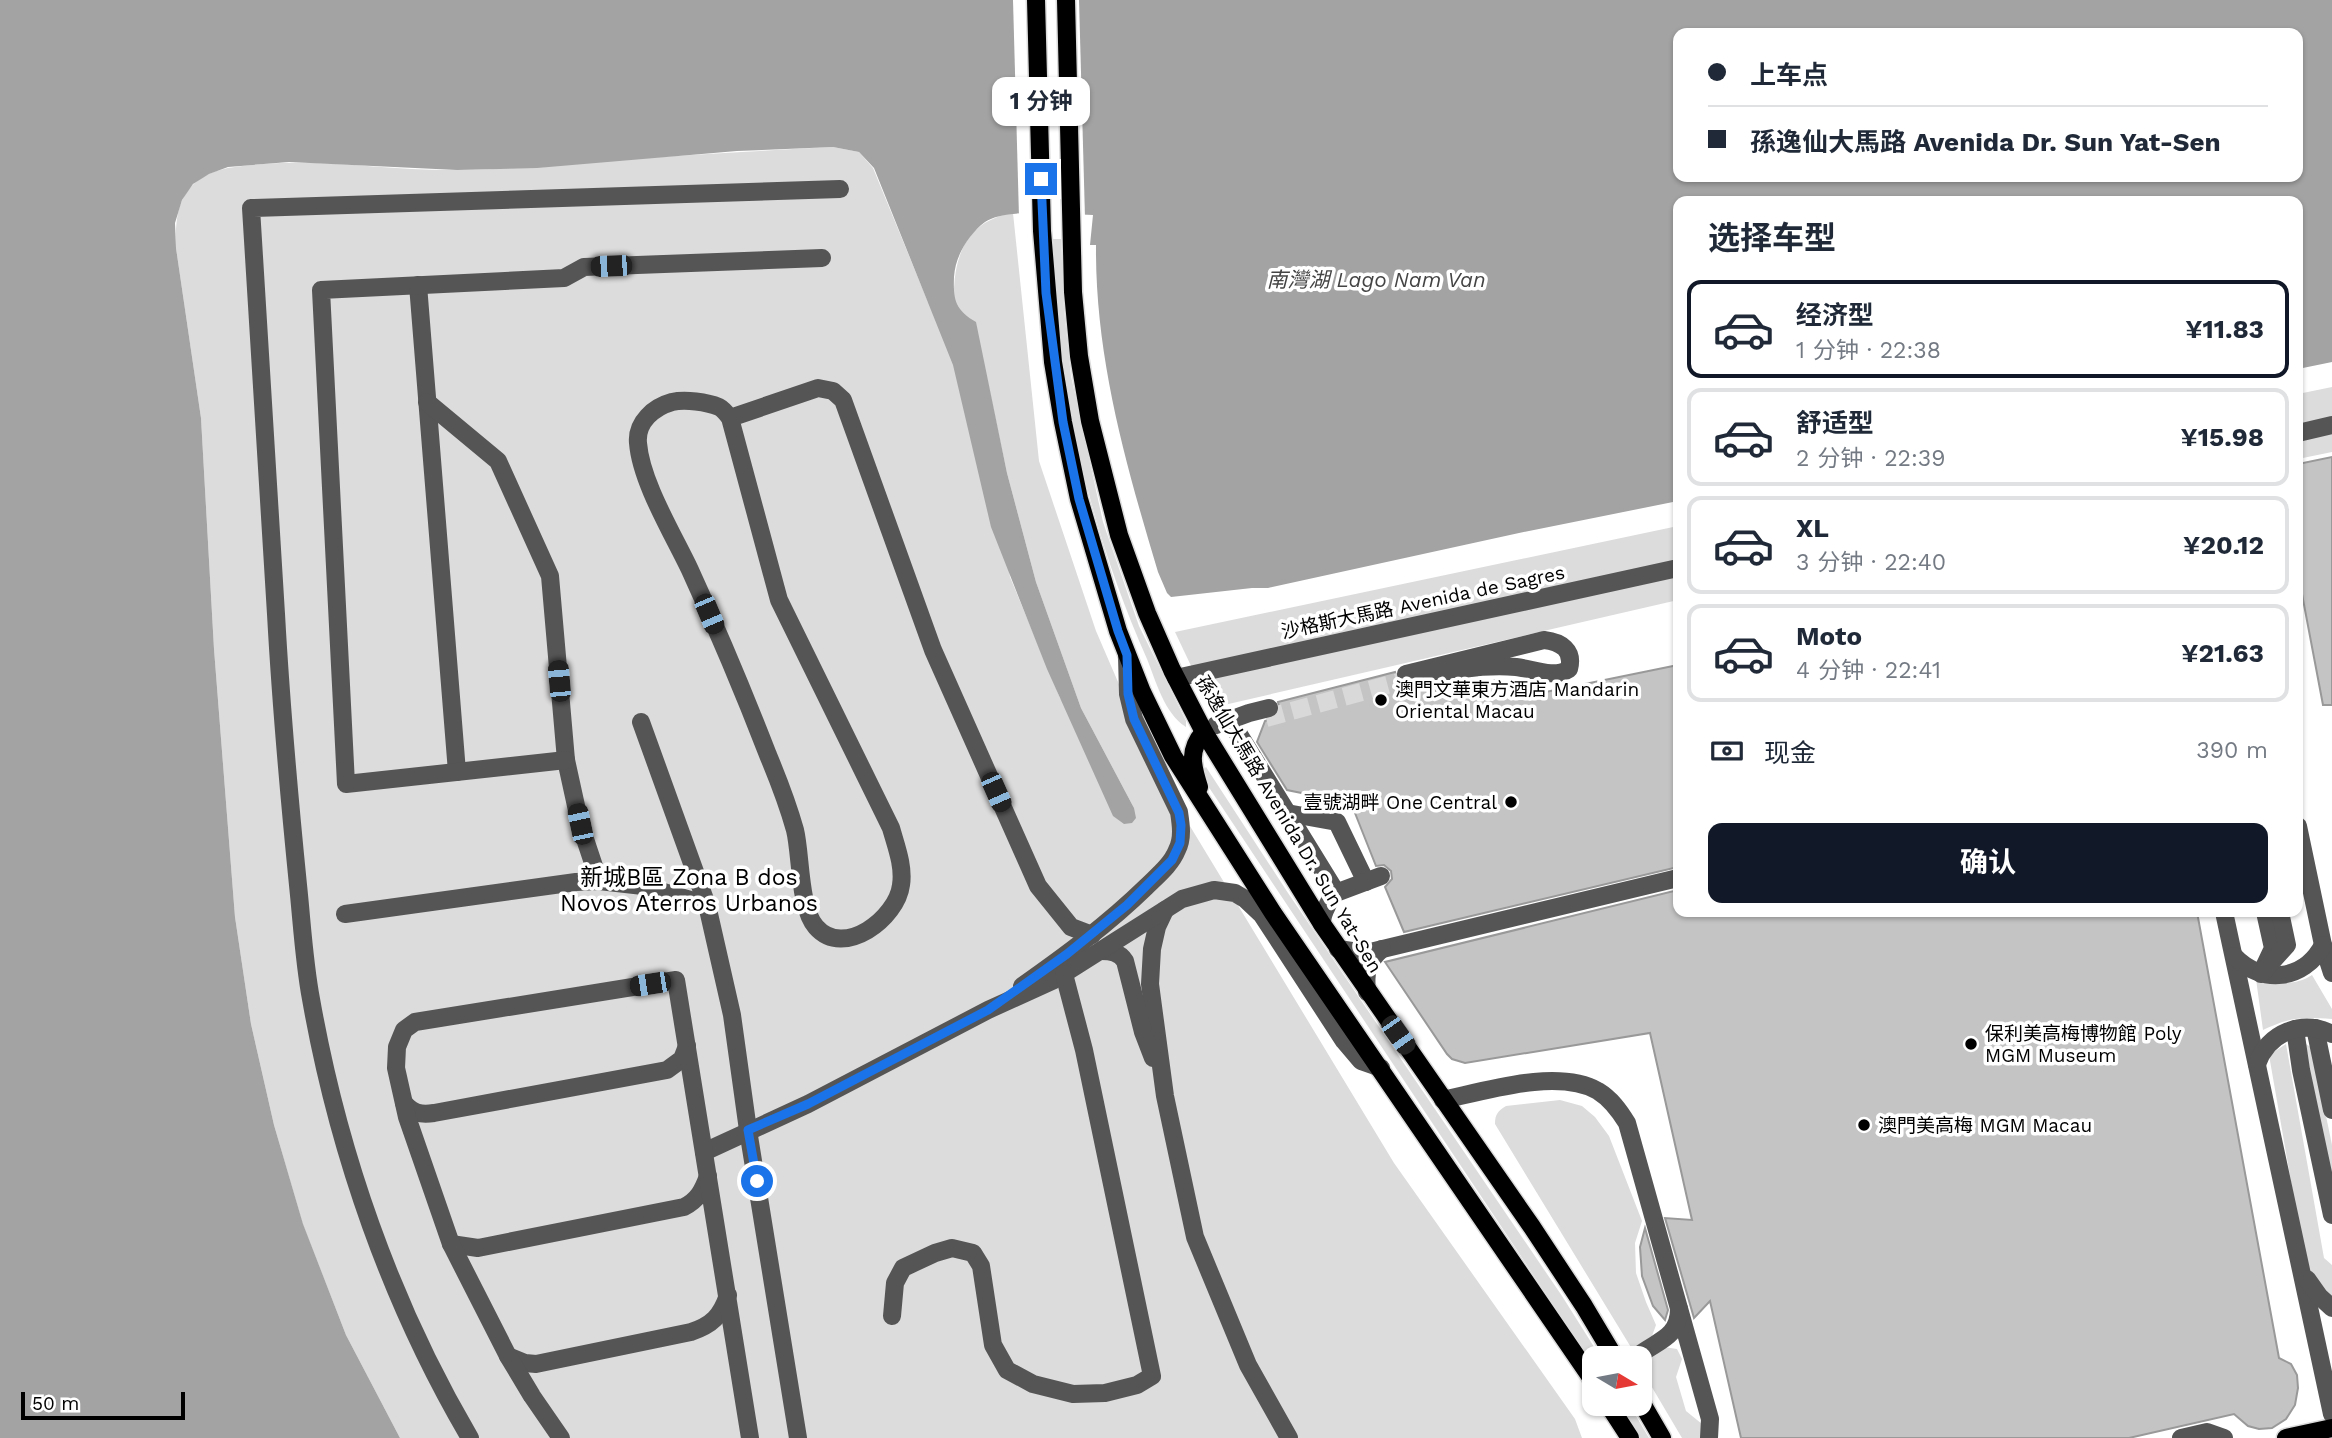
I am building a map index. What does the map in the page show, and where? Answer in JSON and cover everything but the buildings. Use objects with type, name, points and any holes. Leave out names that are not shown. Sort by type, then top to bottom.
[{"type":"main road","points":[[1036,0],[1042,230],[1053,362],[1079,499],[1127,655],[1173,756],[1210,816],[1294,944],[1582,1364]]},
{"type":"main road","name":"孫逸仙大馬路 Avenida Dr. Sun Yat-Sen","points":[[1066,0],[1073,292],[1079,356],[1090,421],[1119,535],[1147,613],[1176,678],[1212,727],[1322,924],[1532,1227],[1607,1346]]},
{"type":"main road","points":[[1210,816],[1194,771],[1193,758],[1196,741],[1212,727]]},
{"type":"main road","points":[[1616,1416],[1630,1438]]},
{"type":"main road","points":[[1649,1416],[1662,1438]]},
{"type":"main road","points":[[2286,1438],[2332,1428]]},
{"type":"street","points":[[470,1438],[409,1325],[387,1270],[352,1167],[310,998],[283,744],[251,208],[840,189]]},
{"type":"street","points":[[566,760],[346,784],[321,290],[564,278],[584,267],[822,258]]},
{"type":"street","points":[[418,285],[457,772]]},
{"type":"street","points":[[730,418],[818,388],[833,391],[843,400],[933,650],[1038,886],[1071,927],[1091,935]]},
{"type":"street","points":[[676,401],[703,403],[721,408],[730,418],[779,600],[891,828],[900,861],[901,885],[894,908],[867,931],[846,940],[829,937],[814,926],[804,897],[795,830],[769,755],[691,572],[643,471],[637,441],[642,422],[658,407],[676,401]]},
{"type":"street","points":[[427,402],[498,460],[550,576],[566,760],[580,824],[600,881]]},
{"type":"street","points":[[2303,432],[2332,425]]},
{"type":"street","name":"沙格斯大馬路 Avenida de Sagres","points":[[1176,678],[1673,569]]},
{"type":"street","points":[[1544,640],[1555,641],[1564,646],[1571,662],[1569,669],[1556,674],[1500,666],[1409,676],[1544,640]]},
{"type":"street","points":[[988,1010],[1117,914],[1172,860],[1177,850],[1181,834],[1179,813],[1134,719],[1130,706],[1127,655]]},
{"type":"street","points":[[1212,727],[1267,713],[1247,724],[1242,740]]},
{"type":"street","points":[[641,723],[707,905],[732,1015],[798,1438]]},
{"type":"street","points":[[1212,727],[1232,727],[1242,740],[1333,887],[1322,924]]},
{"type":"street","points":[[1287,813],[1337,822],[1373,879],[1333,894]]},
{"type":"street","points":[[2303,850],[2323,945],[2332,973]]},
{"type":"street","points":[[1338,949],[1357,953],[1382,949],[1673,879]]},
{"type":"street","points":[[345,914],[543,886],[600,881],[643,886],[707,905]]},
{"type":"street","points":[[704,1152],[808,1104],[988,1010],[1064,974],[1182,899],[1214,890],[1235,893],[1262,915],[1355,1055],[1368,1065],[1381,1068]]},
{"type":"street","points":[[1165,910],[1154,939],[1149,975],[1165,1096],[1195,1237],[1248,1365],[1289,1438]]},
{"type":"street","points":[[1109,946],[1117,914]]},
{"type":"street","points":[[2225,917],[2332,1414]]},
{"type":"street","points":[[2261,974],[2273,948],[2266,917]]},
{"type":"street","points":[[2261,974],[2287,945],[2281,917]]},
{"type":"street","points":[[2234,956],[2245,967],[2261,974],[2277,976],[2294,973],[2308,964],[2323,945]]},
{"type":"street","points":[[1109,946],[1125,961],[1149,1051],[1162,1073]]},
{"type":"street","points":[[1367,992],[1365,977],[1368,965],[1382,949]]},
{"type":"street","points":[[892,1316],[895,1283],[903,1268],[952,1248],[973,1253],[981,1266],[993,1345],[1007,1370],[1033,1384],[1073,1394],[1104,1393],[1137,1385],[1152,1376],[1084,1050],[1064,974]]},
{"type":"street","points":[[561,1438],[508,1356],[451,1244],[404,1102],[396,1068],[397,1047],[404,1030],[415,1022],[676,980],[750,1438]]},
{"type":"street","points":[[2257,1064],[2261,1054],[2272,1041],[2295,1028],[2315,1028],[2332,1034]]},
{"type":"street","points":[[2295,1028],[2301,1070],[2332,1215]]},
{"type":"street","points":[[2315,1028],[2332,1110]]},
{"type":"street","points":[[667,1070],[682,1059],[687,1046]]},
{"type":"street","points":[[404,1102],[410,1110],[418,1114],[434,1113],[667,1070],[680,1073],[694,1086]]},
{"type":"street","points":[[1443,1100],[1520,1083],[1550,1081],[1580,1084],[1595,1089],[1618,1109],[1627,1123],[1710,1419],[1709,1438]]},
{"type":"street","points":[[419,1152],[422,1126],[434,1113]]},
{"type":"street","points":[[451,1244],[478,1248],[684,1207],[693,1203],[700,1195],[708,1176]]},
{"type":"street","points":[[684,1207],[703,1212],[716,1225]]},
{"type":"street","points":[[467,1277],[468,1264],[478,1248]]},
{"type":"street","points":[[2299,1260],[2310,1286],[2332,1308]]},
{"type":"street","points":[[508,1356],[525,1363],[544,1363],[691,1332],[705,1328],[715,1320],[723,1309],[727,1295]]},
{"type":"street","points":[[1652,1347],[1672,1333],[1679,1321],[1679,1309]]},
{"type":"street","points":[[691,1332],[716,1334],[736,1347]]},
{"type":"street","points":[[532,1396],[529,1384],[531,1376],[544,1363]]},
{"type":"street","points":[[2181,1438],[2207,1432],[2224,1438]]},
{"type":"shaded area","points":[[833,147],[859,152],[873,168],[928,302],[954,288],[958,261],[968,238],[986,222],[1013,213],[1039,461],[1096,631],[1156,770],[1394,1163],[1575,1419],[1582,1438],[400,1438],[346,1335],[303,1225],[274,1125],[251,1024],[235,917],[214,649],[201,418],[176,248],[176,225],[181,204],[191,186],[211,173],[263,164],[312,163],[434,170],[483,169]],"holes":[[[975,322],[1007,473],[1036,582],[1081,708],[1134,808],[1060,698],[1010,577]]]},
{"type":"shaded area","points":[[1053,239],[1061,239],[1064,310],[1071,376],[1103,522],[1139,626],[1186,721],[1186,727],[1172,714],[1157,686],[1116,582],[1091,503],[1072,422],[1059,341]]},
{"type":"shaded area","points":[[2332,387],[2332,452],[2303,458],[2303,393]]},
{"type":"shaded area","points":[[1673,527],[1673,601],[1211,708],[1175,632]]},
{"type":"shaded area","points":[[1206,767],[1593,1346],[1582,1348],[1204,780],[1203,770]]},
{"type":"shaded area","points":[[2312,975],[2332,1009],[2332,1019],[2296,1019],[2263,1030],[2256,979],[2285,983],[2306,979]]},
{"type":"shaded area","points":[[2303,1042],[2312,1048],[2332,1145],[2332,1196]]},
{"type":"shaded area","points":[[2286,1044],[2324,1258],[2332,1265],[2332,1298],[2312,1280],[2305,1262],[2269,1055]]},
{"type":"shaded area","points":[[1560,1100],[1582,1106],[1595,1117],[1609,1136],[1642,1221],[1635,1243],[1636,1273],[1656,1325],[1652,1336],[1637,1346],[1630,1346],[1495,1124],[1498,1113],[1506,1106]]},
{"type":"shaded area","points":[[1664,1347],[1677,1349],[1682,1359],[1676,1377],[1686,1411],[1702,1424],[1702,1438],[1682,1438],[1652,1387],[1652,1355]]},
{"type":"shaded area","points":[[1626,1416],[1636,1416],[1649,1438],[1639,1438]]},
{"type":"water","name":"南灣湖 Lago Nam Van","points":[[0,0],[2332,0],[2332,362],[2303,368],[2303,196],[1673,196],[1673,502],[1268,588],[1171,597],[1167,593],[1146,532],[1115,411],[1101,329],[1096,245],[1090,245],[1093,215],[1022,213],[995,217],[985,222],[970,237],[959,256],[954,277],[955,299],[960,309],[976,322],[1007,473],[1036,582],[1081,708],[1134,808],[1136,818],[1132,823],[1124,824],[1113,816],[1047,669],[991,527],[953,365],[874,168],[859,152],[833,147],[737,151],[537,168],[457,170],[289,162],[228,167],[193,184],[182,200],[175,223],[176,248],[201,418],[214,649],[235,917],[251,1024],[274,1125],[303,1224],[346,1335],[400,1438],[0,1438]]},
{"type":"pier","points":[[1013,0],[1079,0],[1085,218],[1019,217]]},
{"type":"tunnel","points":[[1266,718],[1413,678]]},
{"type":"place","name":"澳門文華東方酒店 Mandarin Oriental Macau","points":[[1381,700]]},
{"type":"place","name":"壹號湖畔 One Central","points":[[1511,802]]},
{"type":"place","name":"保利美高梅博物館 Poly MGM Museum","points":[[1971,1044]]},
{"type":"place","name":"澳門美高梅 MGM Macau","points":[[1864,1125]]},
{"type":"district","name":"新城B區 Zona B dos Novos Aterros Urbanos","points":[[689,890]]},
{"type":"route","points":[[757,1181],[748,1130],[808,1104],[988,1010],[1067,954],[1117,914],[1166,867],[1180,843],[1179,813],[1130,706],[1127,655],[1079,499],[1053,362],[1046,293],[1041,179]]}]
